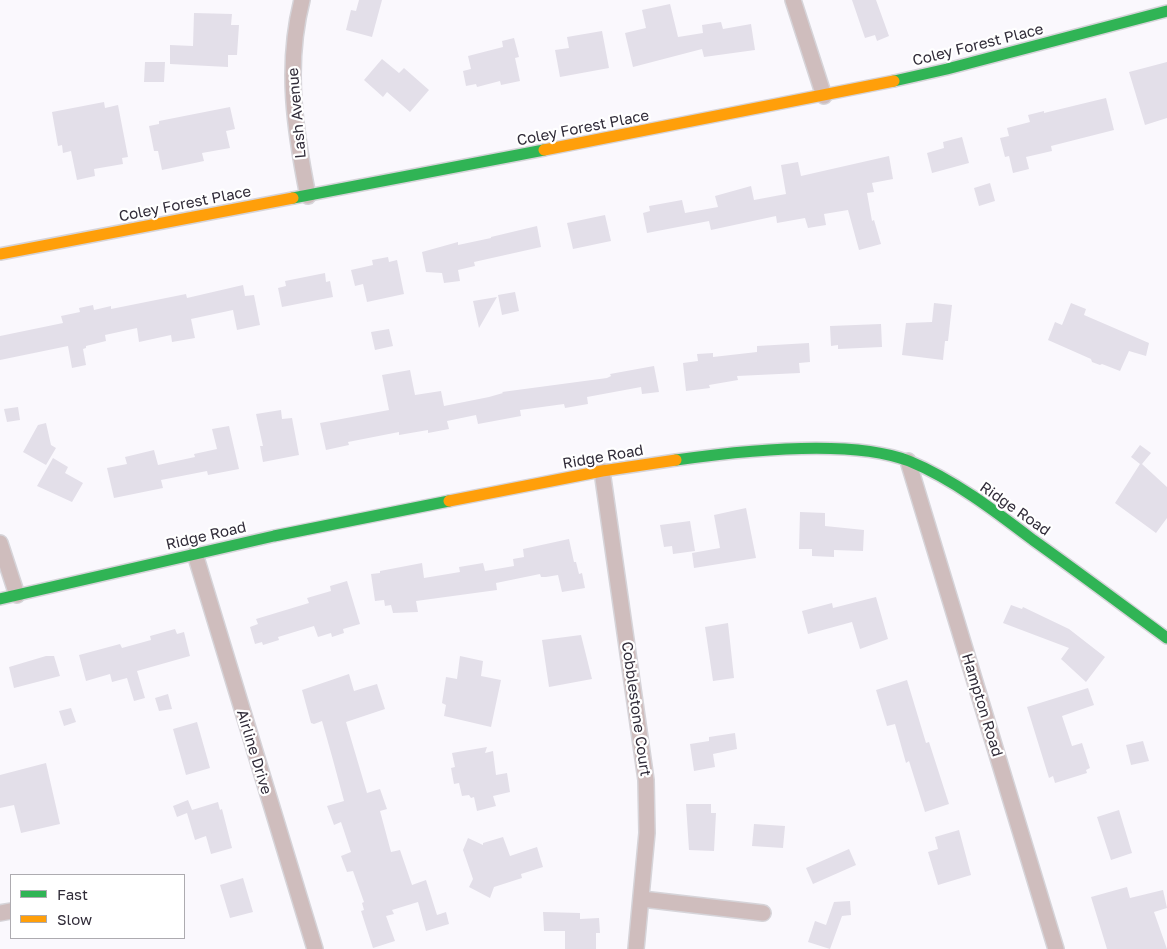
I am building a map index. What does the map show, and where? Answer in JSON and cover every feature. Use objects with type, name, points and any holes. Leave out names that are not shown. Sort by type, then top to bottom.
[{"type":"street","name":"Lash Avenue","points":[[302,0],[295,36],[292,89],[308,196]]},
{"type":"street","points":[[793,0],[824,96]]},
{"type":"street","name":"Coley Forest Place","points":[[0,254],[824,96],[947,69],[1167,12]]},
{"type":"street","name":"Ridge Road","points":[[0,599],[293,532],[602,471],[736,451],[833,449],[881,454],[908,461],[944,479],[1005,519],[1167,638]]},
{"type":"street","name":"Hampton Road","points":[[908,461],[1056,949]]},
{"type":"street","name":"Cobblestone Court","points":[[602,471],[646,780],[647,833],[636,949]]},
{"type":"street","points":[[0,543],[17,595]]},
{"type":"street","name":"Airline Drive","points":[[195,554],[315,949]]},
{"type":"street","points":[[642,899],[763,913]]},
{"type":"building","points":[[359,0],[382,0],[372,37],[346,30],[351,10],[356,11]]},
{"type":"building","points":[[852,0],[876,0],[889,36],[877,41],[875,35],[865,38]]},
{"type":"building","points":[[670,4],[678,37],[703,33],[702,25],[721,22],[723,29],[751,24],[755,50],[704,57],[702,49],[633,67],[625,33],[646,28],[642,10]]},
{"type":"building","points":[[194,13],[232,14],[231,25],[239,25],[237,55],[228,55],[228,67],[170,64],[170,45],[193,46]]},
{"type":"building","points":[[602,31],[609,68],[560,77],[555,50],[569,48],[567,37]]},
{"type":"building","points":[[514,38],[519,57],[515,58],[520,81],[501,85],[500,81],[477,87],[476,84],[466,86],[463,71],[471,69],[468,56],[503,47],[502,41]]},
{"type":"building","points":[[382,59],[399,73],[404,68],[429,90],[410,112],[387,92],[383,97],[364,80]]},
{"type":"building","points":[[145,62],[165,62],[164,82],[144,82]]},
{"type":"building","points":[[1167,62],[1167,118],[1145,125],[1129,72]]},
{"type":"building","points":[[1106,98],[1114,130],[1051,146],[1052,151],[1026,157],[1029,169],[1013,173],[1009,156],[1005,157],[1000,138],[1009,136],[1007,128],[1030,122],[1028,115]]},
{"type":"building","points":[[104,102],[105,108],[118,105],[128,157],[122,158],[123,164],[94,169],[95,176],[77,180],[71,151],[63,153],[62,145],[58,146],[52,112]]},
{"type":"building","points":[[230,107],[235,129],[226,131],[230,148],[202,153],[204,161],[162,170],[158,151],[154,151],[149,126],[159,124],[159,121]]},
{"type":"building","points":[[962,137],[969,163],[932,173],[927,153],[944,148],[943,142]]},
{"type":"building","points":[[889,156],[893,179],[872,183],[874,192],[867,193],[872,221],[874,220],[881,244],[859,250],[848,210],[824,214],[826,225],[808,228],[805,218],[777,223],[776,216],[711,230],[709,221],[647,233],[643,213],[650,211],[649,206],[682,200],[685,213],[718,207],[715,196],[751,186],[754,200],[786,194],[781,165],[798,162],[801,176]]},
{"type":"building","points":[[990,183],[995,201],[979,206],[974,188]]},
{"type":"building","points":[[605,215],[611,241],[573,249],[567,223]]},
{"type":"building","points":[[537,226],[541,247],[474,262],[475,266],[458,270],[460,281],[444,283],[442,273],[426,272],[422,252],[458,242],[458,245]]},
{"type":"building","points":[[388,257],[389,262],[397,260],[404,294],[367,302],[363,284],[355,286],[351,270],[373,265],[372,260]]},
{"type":"building","points":[[325,273],[326,282],[330,281],[333,297],[282,307],[278,288],[286,286],[285,281]]},
{"type":"building","points":[[243,285],[245,296],[254,295],[260,325],[237,330],[233,310],[191,319],[195,338],[172,342],[171,335],[139,342],[137,328],[105,335],[106,341],[86,346],[83,349],[86,365],[72,368],[68,346],[0,360],[0,336],[63,323],[61,316],[80,312],[79,308],[93,305],[94,310],[111,306],[111,309],[186,294],[187,298]]},
{"type":"building","points":[[515,292],[519,311],[502,315],[498,295]]},
{"type":"building","points":[[497,297],[479,328],[473,301]]},
{"type":"building","points":[[934,303],[952,305],[948,341],[945,341],[943,360],[902,355],[906,323],[932,322]]},
{"type":"building","points":[[1071,303],[1086,309],[1084,315],[1149,343],[1146,356],[1129,351],[1120,371],[1092,362],[1091,359],[1048,340],[1055,322],[1062,325]]},
{"type":"building","points":[[881,324],[882,347],[838,349],[838,345],[831,346],[830,326]]},
{"type":"building","points":[[389,329],[393,346],[375,350],[371,332]]},
{"type":"building","points":[[809,343],[810,362],[799,363],[800,373],[737,376],[738,380],[709,385],[710,388],[686,391],[683,363],[698,361],[697,354],[713,353],[713,357],[757,352],[757,346]]},
{"type":"building","points":[[654,366],[659,392],[642,394],[641,387],[587,397],[588,404],[565,408],[564,404],[520,410],[521,416],[478,424],[476,415],[447,421],[449,429],[428,433],[428,430],[399,435],[399,432],[348,442],[349,445],[326,450],[320,423],[389,410],[382,375],[410,370],[415,395],[441,391],[444,406],[489,397],[502,392],[607,378],[611,376],[610,374]]},
{"type":"building","points":[[18,407],[20,420],[7,422],[4,409]]},
{"type":"building","points":[[281,410],[282,419],[292,418],[299,455],[263,462],[260,446],[263,446],[256,414]]},
{"type":"building","points":[[46,423],[51,445],[56,448],[46,465],[23,452],[38,425]]},
{"type":"building","points":[[229,426],[239,469],[208,475],[207,471],[161,480],[163,488],[114,498],[107,468],[127,464],[125,457],[154,450],[158,465],[195,457],[194,454],[217,449],[212,429]]},
{"type":"building","points":[[1140,445],[1151,453],[1142,464],[1167,487],[1167,518],[1156,533],[1115,503],[1140,464],[1131,457]]},
{"type":"building","points":[[53,458],[68,467],[65,473],[83,483],[72,502],[37,486]]},
{"type":"building","points":[[746,508],[756,558],[694,568],[692,553],[720,548],[714,515]]},
{"type":"building","points":[[800,512],[825,513],[825,526],[864,530],[863,551],[834,550],[834,557],[812,556],[812,549],[799,549]]},
{"type":"building","points":[[690,521],[695,551],[673,554],[672,546],[664,547],[660,525]]},
{"type":"building","points":[[569,539],[574,562],[576,562],[579,574],[582,573],[585,588],[562,592],[558,575],[541,577],[540,574],[496,583],[497,590],[416,601],[418,612],[393,613],[391,605],[385,606],[384,600],[375,601],[371,574],[380,573],[380,571],[422,563],[424,578],[460,572],[459,567],[483,563],[485,571],[514,566],[513,559],[524,557],[523,549]]},
{"type":"building","points":[[347,581],[360,624],[343,629],[344,633],[332,637],[331,633],[318,637],[314,626],[278,637],[279,640],[263,645],[262,642],[255,644],[250,627],[258,624],[256,619],[309,603],[307,598],[331,591],[330,586]]},
{"type":"building","points":[[876,597],[888,639],[860,649],[852,622],[808,634],[802,611],[832,603],[833,608]]},
{"type":"building","points":[[1011,605],[1022,609],[1023,607],[1069,629],[1105,657],[1086,682],[1061,659],[1069,648],[1003,623]]},
{"type":"building","points":[[728,623],[734,678],[713,681],[705,627]]},
{"type":"building","points":[[175,629],[177,634],[184,632],[190,656],[137,671],[145,698],[134,701],[127,678],[112,682],[110,674],[86,681],[79,655],[120,644],[122,648],[151,640],[150,636]]},
{"type":"building","points":[[581,635],[592,679],[549,687],[542,640]]},
{"type":"building","points":[[46,656],[54,656],[60,676],[14,688],[9,667]]},
{"type":"building","points":[[460,656],[483,661],[481,676],[501,680],[491,727],[444,716],[446,705],[442,703],[446,677],[457,679]]},
{"type":"building","points":[[349,674],[354,691],[377,684],[385,709],[346,722],[367,793],[380,789],[387,809],[380,811],[391,852],[400,850],[412,885],[426,880],[437,915],[446,912],[449,924],[426,931],[418,902],[392,910],[394,914],[386,916],[395,941],[373,948],[361,911],[364,910],[362,903],[364,902],[353,871],[347,872],[341,856],[351,852],[341,822],[334,825],[327,806],[344,801],[333,760],[322,721],[314,724],[311,723],[302,690]]},
{"type":"building","points":[[907,680],[926,743],[929,742],[949,804],[925,812],[909,761],[906,763],[895,724],[887,726],[876,690]]},
{"type":"building","points":[[1088,688],[1094,705],[1062,716],[1072,746],[1082,743],[1090,768],[1086,770],[1087,773],[1055,783],[1053,776],[1049,778],[1027,707]]},
{"type":"building","points":[[168,694],[172,709],[159,711],[155,698]]},
{"type":"building","points":[[71,708],[76,722],[64,726],[59,711]]},
{"type":"building","points":[[197,722],[210,768],[186,775],[173,729]]},
{"type":"building","points":[[735,733],[737,749],[713,754],[715,767],[694,771],[690,744],[709,741],[709,737]]},
{"type":"building","points":[[1143,741],[1149,761],[1131,765],[1126,745]]},
{"type":"building","points":[[487,747],[485,753],[493,751],[496,775],[507,773],[510,792],[493,796],[496,806],[477,811],[474,797],[471,798],[469,795],[462,796],[459,783],[454,784],[451,768],[455,767],[452,753]]},
{"type":"building","points":[[46,763],[60,824],[21,833],[14,805],[0,808],[0,775]]},
{"type":"building","points":[[188,800],[192,810],[218,802],[220,810],[222,809],[232,848],[211,854],[206,836],[195,840],[187,813],[177,817],[173,806]]},
{"type":"building","points":[[686,804],[711,804],[711,813],[716,813],[714,851],[689,850]]},
{"type":"building","points":[[1119,810],[1132,853],[1111,860],[1097,817]]},
{"type":"building","points":[[754,824],[785,826],[783,848],[752,846]]},
{"type":"building","points":[[959,830],[971,875],[938,885],[928,852],[938,849],[935,837]]},
{"type":"building","points":[[503,837],[510,856],[537,847],[543,867],[521,874],[522,878],[494,887],[490,898],[469,887],[473,879],[463,850],[468,838],[483,845],[483,843]]},
{"type":"building","points":[[849,849],[856,865],[813,884],[806,868]]},
{"type":"building","points":[[243,878],[253,912],[230,918],[220,885]]},
{"type":"building","points":[[1127,887],[1130,898],[1163,890],[1167,908],[1154,912],[1167,949],[1107,949],[1091,897]]},
{"type":"building","points":[[850,901],[851,915],[842,916],[830,949],[808,942],[815,921],[826,925],[834,902]]},
{"type":"building","points":[[543,912],[580,913],[580,919],[599,918],[600,933],[596,933],[596,949],[565,949],[565,931],[544,931]]},
{"type":"traffic: fast","points":[[894,81],[947,69],[1167,11]]},
{"type":"traffic: fast","points":[[293,198],[544,150]]},
{"type":"traffic: fast","points":[[676,460],[762,450],[826,448],[885,454],[909,461],[942,477],[973,496],[1167,638]]},
{"type":"traffic: fast","points":[[0,599],[274,536],[449,501]]},
{"type":"traffic: slow","points":[[544,150],[894,81]]},
{"type":"traffic: slow","points":[[0,254],[293,198]]},
{"type":"traffic: slow","points":[[449,501],[602,471],[676,460]]}]
